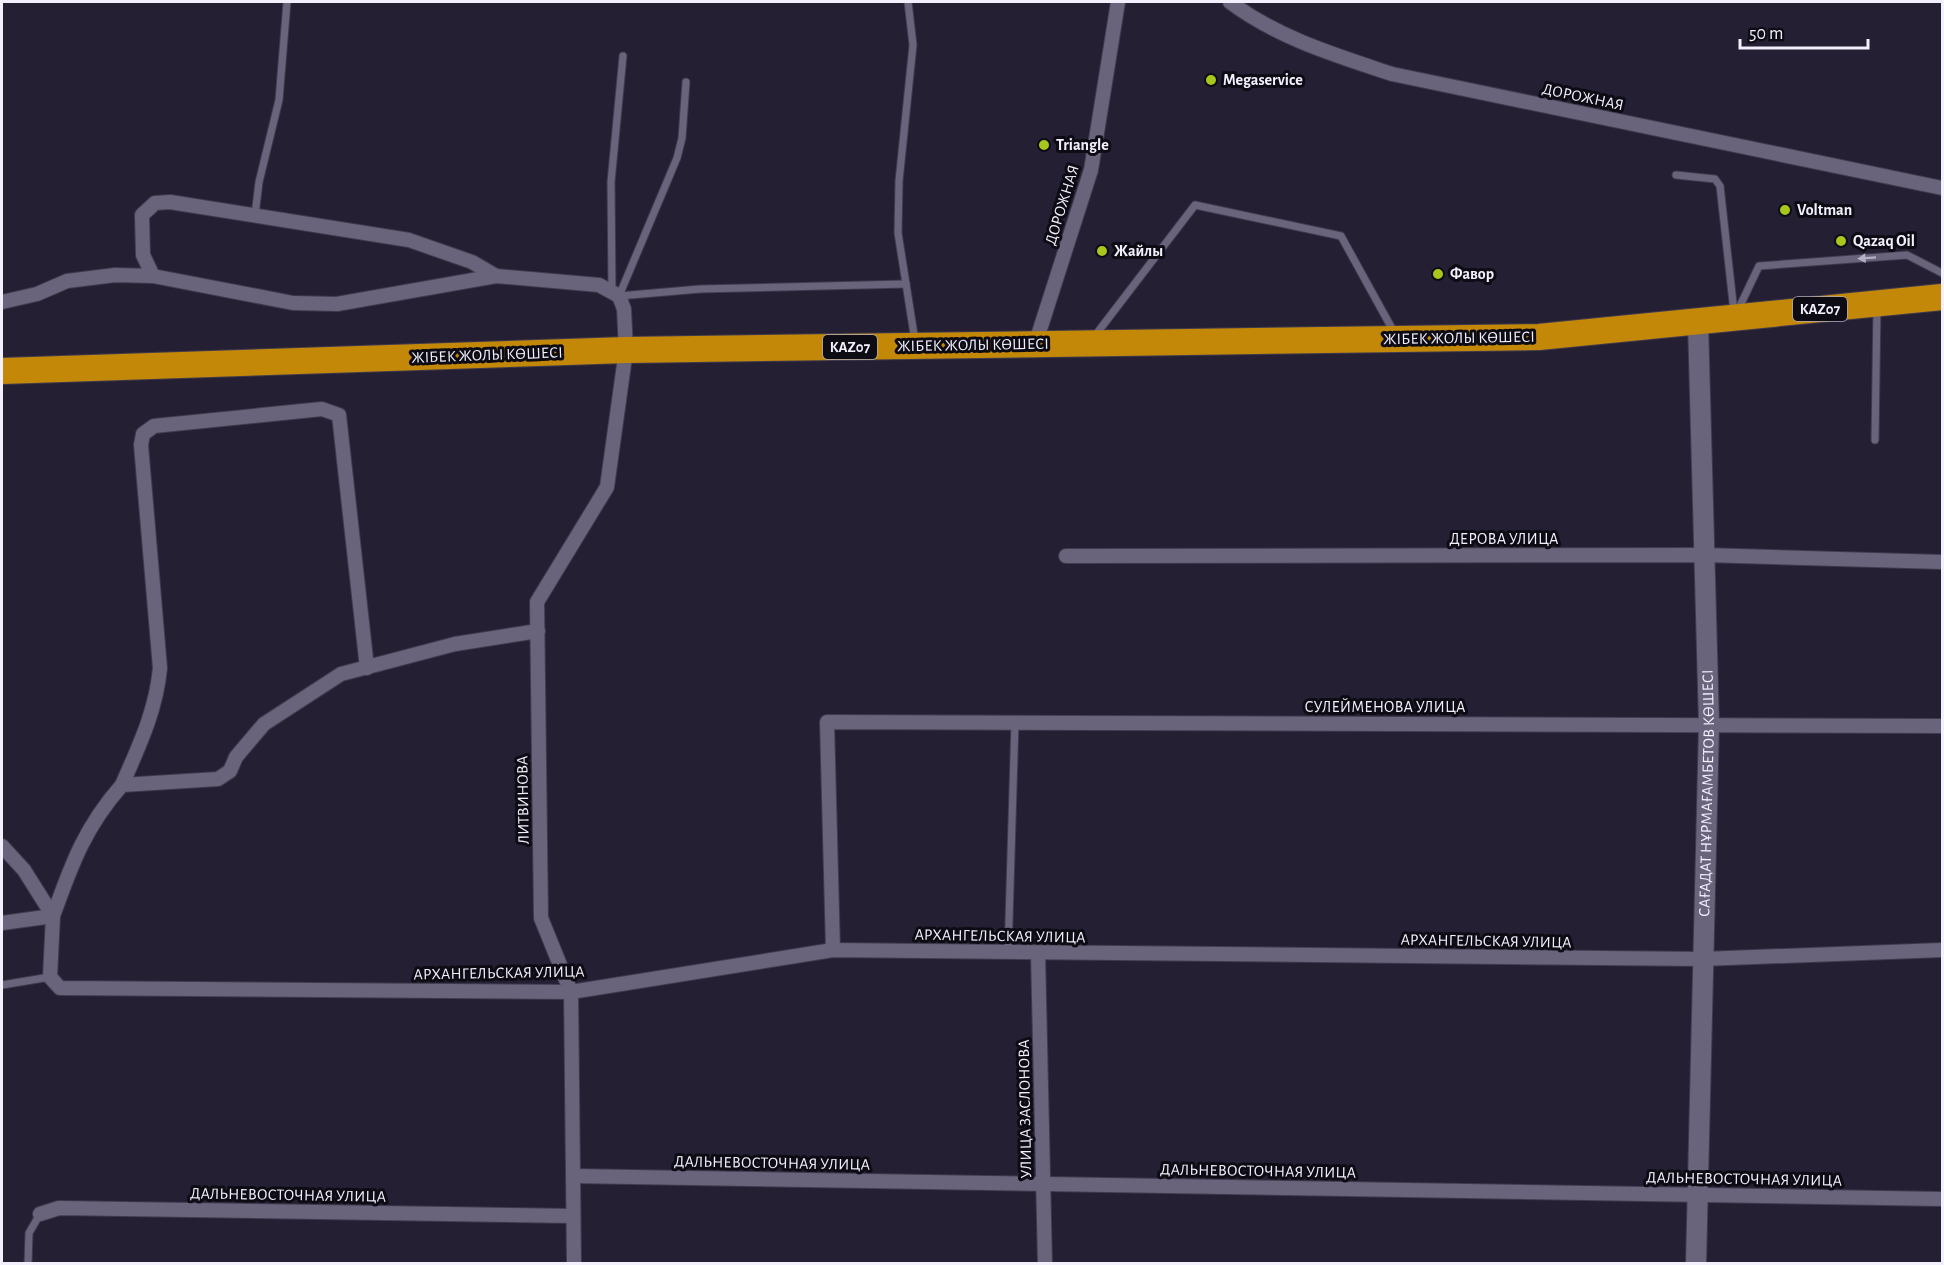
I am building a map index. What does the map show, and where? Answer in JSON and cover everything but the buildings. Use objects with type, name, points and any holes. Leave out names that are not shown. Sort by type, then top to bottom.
[{"type":"highway","name":"ЖІБЕК ЖОЛЫ КӨШЕСІ","points":[[2,371],[626,350],[1539,337],[1942,297]]},
{"type":"main road","name":"САҒАДАТ НҰРМАҒАМБЕТОВ КӨШЕСІ","points":[[1696,1263],[1709,724],[1698,322]]},
{"type":"street","name":"ДОРОЖНАЯ","points":[[1035,345],[1091,170],[1118,2]]},
{"type":"street","name":"ДОРОЖНАЯ","points":[[1230,2],[1254,20],[1309,46],[1392,74],[1942,188]]},
{"type":"street","points":[[153,276],[143,255],[142,215],[155,203],[170,202],[409,240],[472,262],[496,276]]},
{"type":"street","points":[[2,302],[37,294],[67,281],[115,275],[153,276],[293,303],[337,304],[496,276],[599,285],[615,293]]},
{"type":"street","name":"ЛИТВИНОВА","points":[[574,1263],[571,992],[541,918],[537,602],[606,487],[626,350],[624,309],[615,293]]},
{"type":"street","points":[[50,977],[53,916],[76,852],[99,812],[122,785],[149,723],[157,697],[160,668],[141,445],[143,434],[153,426],[322,409],[339,415],[367,668]]},
{"type":"street","name":"ДЕРОВА УЛИЦА","points":[[1066,556],[1705,555],[1942,562]]},
{"type":"street","points":[[122,785],[218,779],[230,771],[236,757],[264,724],[341,674],[454,644],[538,631]]},
{"type":"street","name":"СУЛЕЙМЕНОВА УЛИЦА","points":[[833,950],[827,722],[1942,726]]},
{"type":"street","points":[[2,846],[24,870],[53,916]]},
{"type":"street","points":[[2,923],[53,916]]},
{"type":"street","name":"АРХАНГЕЛЬСКАЯ УЛИЦА","points":[[50,977],[60,988],[571,992],[833,950],[1008,954],[1702,960],[1942,950]]},
{"type":"street","name":"УЛИЦА ЗАСЛОНОВА","points":[[1038,954],[1045,1263]]},
{"type":"street","name":"ДАЛЬНЕВОСТОЧНАЯ УЛИЦА","points":[[573,1176],[1942,1199]]},
{"type":"street","name":"ДАЛЬНЕВОСТОЧНАЯ УЛИЦА","points":[[40,1214],[59,1208],[573,1216]]},
{"type":"lane","points":[[255,215],[259,182],[279,100],[287,2]]},
{"type":"lane","points":[[908,2],[913,45],[898,192],[898,233],[915,346]]},
{"type":"lane","points":[[615,293],[611,182],[623,56]]},
{"type":"lane","points":[[615,293],[677,158],[682,138],[686,82]]},
{"type":"lane","points":[[1677,175],[1708,177],[1715,179],[1720,186],[1735,318]]},
{"type":"lane","points":[[1089,344],[1195,205],[1341,236],[1398,339]]},
{"type":"lane","points":[[1735,318],[1759,266],[1907,255],[1942,273]]},
{"type":"lane","points":[[615,293],[906,284]]},
{"type":"lane","points":[[1875,440],[1877,304]]},
{"type":"lane","points":[[1008,954],[1015,722]]},
{"type":"lane","points":[[2,984],[50,977]]},
{"type":"lane","points":[[28,1263],[29,1233],[40,1214]]},
{"type":"place","name":"Megaservice","points":[[1211,80]]},
{"type":"place","name":"Triangle","points":[[1044,145]]},
{"type":"place","name":"Voltman","points":[[1785,210]]},
{"type":"place","name":"Qazaq Oil","points":[[1841,241]]},
{"type":"place","name":"Жайлы","points":[[1102,251]]},
{"type":"place","name":"Фавор","points":[[1438,274]]}]
